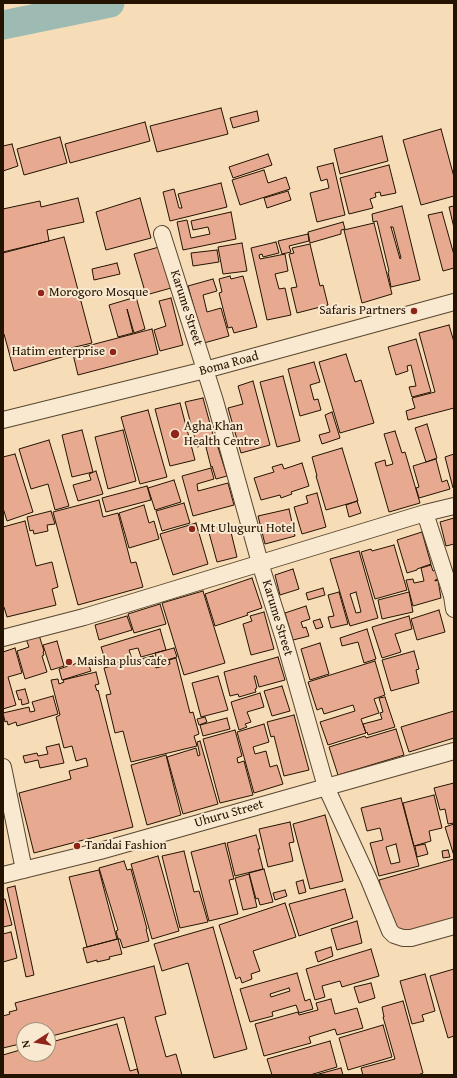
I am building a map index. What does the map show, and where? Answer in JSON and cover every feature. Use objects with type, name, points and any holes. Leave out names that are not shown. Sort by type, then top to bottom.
[{"type":"street","name":"Karume Street","points":[[162,234],[215,401],[260,563],[284,639],[326,787],[369,880],[390,931],[394,936],[411,938],[454,926]]},
{"type":"street","name":"Boma Road","points":[[3,420],[205,370],[454,302]]},
{"type":"street","points":[[3,638],[84,617],[425,513],[454,506]]},
{"type":"street","points":[[425,513],[453,600]]},
{"type":"street","name":"Uhuru Street","points":[[3,875],[100,851],[454,751]]},
{"type":"street","points":[[3,767],[24,870]]},
{"type":"building","points":[[221,108],[228,134],[157,152],[150,126]]},
{"type":"building","points":[[257,111],[259,121],[233,128],[230,118]]},
{"type":"building","points":[[145,122],[150,141],[70,163],[65,144]]},
{"type":"building","points":[[441,129],[454,177],[454,196],[421,205],[403,140]]},
{"type":"building","points":[[382,136],[388,161],[340,174],[334,149]]},
{"type":"building","points":[[60,137],[67,163],[24,175],[17,149]]},
{"type":"building","points":[[12,144],[18,166],[3,171],[3,146]]},
{"type":"building","points":[[268,154],[272,165],[233,178],[229,167]]},
{"type":"building","points":[[333,163],[345,215],[317,222],[310,193],[329,188],[327,179],[321,181],[317,167]]},
{"type":"building","points":[[389,165],[396,193],[381,196],[380,192],[375,193],[376,197],[370,199],[373,208],[349,214],[340,178]]},
{"type":"building","points":[[264,170],[268,183],[286,177],[290,189],[240,205],[232,180]]},
{"type":"building","points":[[221,183],[227,207],[170,221],[163,192],[174,189],[179,208],[182,208],[178,194]]},
{"type":"building","points":[[288,191],[291,200],[267,208],[264,198]]},
{"type":"building","points":[[78,198],[84,222],[47,230],[49,241],[3,252],[3,209],[40,201],[41,207]]},
{"type":"building","points":[[140,198],[151,238],[106,250],[96,212]]},
{"type":"building","points":[[402,206],[420,280],[391,287],[389,271],[377,221],[373,222],[372,214]],"holes":[[[391,227],[393,227],[401,258],[400,259]]]},
{"type":"building","points":[[454,206],[454,228],[449,207]]},
{"type":"building","points":[[231,212],[236,239],[183,250],[177,222],[187,220],[191,238],[210,234],[208,227],[193,230],[191,221]]},
{"type":"building","points":[[442,212],[454,255],[454,268],[443,271],[428,215]]},
{"type":"building","points":[[343,222],[345,229],[341,230],[341,234],[310,243],[308,232]]},
{"type":"building","points":[[374,223],[392,294],[362,303],[344,230]]},
{"type":"building","points":[[308,234],[309,241],[289,246],[291,252],[282,254],[278,241]]},
{"type":"building","name":"Morogoro Mosque","points":[[64,237],[92,343],[71,348],[72,354],[14,371],[3,334],[3,253]]},
{"type":"building","points":[[276,242],[279,253],[263,257],[262,254],[259,255],[260,259],[285,254],[288,271],[275,274],[279,289],[285,288],[291,315],[267,320],[251,248]]},
{"type":"building","points":[[242,243],[247,271],[223,274],[218,247]]},
{"type":"building","points":[[310,244],[320,286],[323,285],[328,305],[297,313],[291,288],[297,287],[289,254],[294,253],[292,248]]},
{"type":"building","points":[[159,247],[171,288],[146,295],[134,254]]},
{"type":"building","points":[[217,250],[219,262],[193,266],[191,253]]},
{"type":"building","points":[[117,263],[120,274],[94,280],[92,269]]},
{"type":"building","points":[[230,276],[231,279],[243,276],[257,327],[234,333],[232,327],[228,328],[219,293],[222,292],[219,279]]},
{"type":"building","points":[[213,279],[217,291],[203,295],[207,312],[221,308],[229,336],[204,343],[188,286]]},
{"type":"building","points":[[136,297],[145,329],[134,333],[127,309],[133,333],[118,337],[109,305]]},
{"type":"building","points":[[171,298],[183,345],[160,351],[154,330],[166,326],[159,301]]},
{"type":"building","points":[[449,325],[454,342],[454,408],[408,420],[406,411],[415,408],[412,398],[435,392],[419,333]]},
{"type":"building","points":[[152,329],[158,354],[78,375],[72,350]]},
{"type":"building","points":[[416,339],[431,392],[412,397],[409,387],[416,386],[411,365],[407,366],[408,371],[396,375],[388,347]]},
{"type":"building","points":[[346,354],[355,382],[361,380],[374,423],[340,433],[319,362]]},
{"type":"building","points":[[314,362],[320,382],[310,385],[314,400],[318,399],[321,410],[300,416],[288,369]]},
{"type":"building","points":[[283,376],[300,441],[277,447],[260,382]]},
{"type":"building","points":[[253,381],[270,445],[241,453],[228,408],[243,404],[238,386]]},
{"type":"building","points":[[203,398],[215,442],[197,447],[185,402]]},
{"type":"building","name":"Agha Khan Health Centre","points":[[180,403],[195,460],[170,466],[155,409]]},
{"type":"building","points":[[148,410],[167,477],[140,484],[121,417]]},
{"type":"building","points":[[332,412],[340,438],[322,444],[319,435],[330,432],[325,415]]},
{"type":"building","points":[[427,424],[437,458],[426,462],[415,428]]},
{"type":"building","points":[[82,430],[93,472],[72,477],[62,435]]},
{"type":"building","points":[[123,430],[136,481],[108,489],[95,437]]},
{"type":"building","points":[[395,431],[402,453],[405,452],[420,503],[389,512],[375,463],[385,460],[386,466],[393,464],[384,434]]},
{"type":"building","points":[[49,440],[69,506],[55,510],[48,484],[31,489],[19,449]]},
{"type":"building","points":[[217,444],[227,476],[216,479],[206,447]]},
{"type":"building","points":[[342,448],[358,501],[326,510],[312,457]]},
{"type":"building","points":[[15,454],[33,512],[7,521],[3,508],[3,457]]},
{"type":"building","points":[[454,454],[454,487],[453,488],[445,457]]},
{"type":"building","points":[[436,459],[442,482],[447,480],[450,489],[419,498],[416,488],[419,487],[413,466]]},
{"type":"building","points":[[302,463],[309,486],[291,492],[292,494],[281,498],[280,495],[261,500],[254,478],[274,472],[272,467],[282,464],[284,469]]},
{"type":"building","points":[[211,468],[214,479],[197,484],[198,491],[228,483],[234,505],[193,516],[182,476]]},
{"type":"building","points":[[96,471],[103,494],[78,501],[73,485],[91,480],[89,474]]},
{"type":"building","points":[[174,480],[181,502],[155,510],[148,488]]},
{"type":"building","points":[[147,486],[151,500],[106,512],[102,498]]},
{"type":"building","points":[[317,493],[326,527],[302,534],[294,507],[308,503],[306,496]]},
{"type":"building","points":[[99,500],[103,517],[118,513],[131,563],[136,562],[143,587],[78,605],[53,512]]},
{"type":"building","points":[[357,501],[361,513],[349,517],[346,505]]},
{"type":"building","points":[[184,503],[190,523],[162,531],[156,511]]},
{"type":"building","points":[[144,505],[149,523],[154,521],[159,539],[129,548],[119,513]]},
{"type":"building","points":[[289,509],[295,536],[265,544],[258,516]]},
{"type":"building","points":[[51,511],[55,524],[47,525],[48,531],[34,534],[33,530],[30,531],[27,517]]},
{"type":"building","points":[[454,518],[454,544],[446,546],[440,522]]},
{"type":"building","points":[[25,521],[36,566],[52,562],[58,587],[52,589],[56,605],[7,617],[3,607],[3,527]]},
{"type":"building","points":[[196,523],[208,564],[173,575],[160,534]]},
{"type":"building","points":[[229,524],[237,557],[217,562],[208,529]]},
{"type":"building","points":[[422,532],[431,564],[407,573],[397,540]]},
{"type":"building","points":[[394,545],[407,590],[375,599],[361,552],[371,549],[372,551]]},
{"type":"building","points":[[359,551],[378,618],[350,626],[330,559]],"holes":[[[356,592],[361,612],[356,613],[350,594]]]},
{"type":"building","points":[[431,565],[433,571],[436,570],[439,579],[435,581],[438,580],[441,598],[413,606],[406,580],[413,579],[414,583],[424,581],[421,568]]},
{"type":"building","points":[[293,569],[299,589],[280,595],[275,575]]},
{"type":"building","points":[[252,578],[262,608],[247,613],[248,615],[215,626],[205,594]]},
{"type":"building","points":[[323,588],[325,595],[308,600],[306,593]]},
{"type":"building","points":[[203,591],[225,663],[184,675],[162,603]]},
{"type":"building","points":[[339,592],[348,624],[331,628],[328,617],[334,616],[328,595]]},
{"type":"building","points":[[409,592],[413,612],[382,619],[378,600]]},
{"type":"building","points":[[160,604],[166,624],[134,633],[128,614]]},
{"type":"building","points":[[306,606],[310,619],[301,622],[303,628],[306,627],[309,636],[293,640],[285,613]]},
{"type":"building","points":[[439,610],[445,632],[417,640],[411,619]]},
{"type":"building","points":[[264,612],[274,649],[251,655],[243,624],[252,621],[250,616]]},
{"type":"building","points":[[127,616],[132,630],[99,640],[95,625]]},
{"type":"building","points":[[409,616],[412,629],[395,634],[401,652],[382,658],[372,627]]},
{"type":"building","points":[[320,619],[323,627],[316,629],[313,621]]},
{"type":"building","points":[[160,629],[166,650],[141,657],[138,648],[129,650],[132,659],[107,666],[101,647]]},
{"type":"building","points":[[367,629],[376,659],[364,663],[358,642],[342,646],[340,638]]},
{"type":"building","points":[[39,635],[44,651],[44,655],[42,656],[47,672],[25,679],[17,651],[29,647],[26,639]]},
{"type":"building","points":[[57,641],[64,666],[51,670],[43,645]]},
{"type":"building","points":[[320,643],[329,674],[310,680],[301,649]]},
{"type":"building","points":[[15,648],[22,673],[8,677],[16,705],[3,709],[3,652]]},
{"type":"building","points":[[174,648],[177,657],[167,660],[168,663],[159,666],[155,653]]},
{"type":"building","points":[[414,651],[419,669],[416,670],[419,683],[391,691],[382,660]]},
{"type":"building","points":[[153,656],[156,668],[170,664],[169,660],[176,658],[190,713],[193,712],[199,734],[194,736],[197,746],[131,762],[123,731],[115,733],[106,695],[111,694],[104,668]]},
{"type":"building","points":[[278,657],[285,680],[259,687],[256,676],[254,676],[257,688],[255,689],[256,692],[239,697],[238,694],[230,696],[224,672]]},
{"type":"building","points":[[87,660],[91,671],[62,680],[59,669]]},
{"type":"building","points":[[375,661],[385,695],[374,699],[379,713],[361,719],[366,733],[328,745],[320,722],[355,711],[353,705],[324,714],[322,708],[317,710],[308,682]]},
{"type":"building","points":[[96,672],[99,684],[95,685],[97,691],[98,690],[133,827],[34,853],[19,793],[71,779],[69,771],[88,766],[86,758],[76,761],[72,746],[64,748],[56,717],[60,715],[51,680],[58,679],[59,684],[64,682],[63,680]]},
{"type":"building","points":[[218,676],[228,710],[201,717],[192,683]]},
{"type":"building","points":[[282,686],[290,711],[272,716],[264,691]]},
{"type":"building","points":[[25,689],[29,703],[22,705],[21,699],[19,700],[16,691]]},
{"type":"building","points":[[260,693],[264,707],[247,712],[251,722],[245,724],[247,727],[239,730],[231,702]]},
{"type":"building","points":[[53,696],[58,714],[17,726],[16,722],[8,725],[7,721],[5,722],[3,713],[29,707],[30,712],[35,711],[32,702]]},
{"type":"building","points":[[385,697],[395,727],[368,735],[363,724],[382,719],[380,713],[383,712],[379,698]]},
{"type":"building","points":[[454,711],[454,738],[409,752],[401,727]]},
{"type":"building","points":[[294,715],[309,770],[284,776],[274,736],[271,737],[267,722]]},
{"type":"building","points":[[205,717],[207,722],[199,725],[197,719]]},
{"type":"building","points":[[227,718],[230,729],[203,736],[200,725]]},
{"type":"building","points":[[264,724],[269,742],[253,747],[255,754],[266,751],[270,767],[277,765],[283,784],[254,793],[237,732]]},
{"type":"building","points":[[396,729],[404,755],[338,775],[329,747],[365,736],[366,738]]},
{"type":"building","points":[[235,730],[242,756],[237,758],[238,763],[244,761],[253,795],[220,803],[203,739]]},
{"type":"building","points":[[200,741],[218,804],[183,814],[167,757],[196,748],[198,756],[200,755],[197,742]]},
{"type":"building","points":[[59,744],[64,763],[40,768],[38,760],[25,763],[23,756],[37,753],[38,756],[48,754],[46,747]]},
{"type":"building","points":[[166,755],[181,815],[147,825],[131,765]]},
{"type":"building","points":[[454,783],[454,823],[448,824],[445,809],[440,810],[434,788]]},
{"type":"building","points":[[434,795],[442,828],[429,831],[431,841],[414,846],[403,803]]},
{"type":"building","points":[[401,798],[419,866],[379,876],[370,843],[383,840],[380,828],[367,831],[361,808]],"holes":[[[396,844],[400,862],[391,864],[386,847]]]},
{"type":"building","points":[[325,815],[343,881],[310,889],[293,824]]},
{"type":"building","points":[[290,822],[294,842],[289,843],[293,861],[268,867],[259,829]]},
{"type":"building","points":[[454,824],[454,856],[445,827]]},
{"type":"building","points":[[256,835],[263,869],[235,876],[227,843]]},
{"type":"building","points":[[225,843],[234,879],[229,880],[238,914],[209,921],[191,852]]},
{"type":"building","points":[[425,844],[428,854],[417,857],[415,846]]},
{"type":"building","points":[[448,850],[450,857],[443,858],[442,851]]},
{"type":"building","points":[[184,851],[194,892],[199,891],[208,922],[180,928],[162,856]]},
{"type":"building","points":[[158,856],[179,931],[152,939],[131,864]]},
{"type":"building","points":[[454,859],[454,932],[395,935],[379,880]]},
{"type":"building","points":[[124,861],[127,870],[131,869],[149,941],[123,948],[120,939],[118,939],[116,931],[118,930],[99,868]]},
{"type":"building","points":[[264,869],[273,902],[260,905],[258,898],[256,899],[249,873]]},
{"type":"building","points":[[99,870],[117,939],[87,947],[69,877]]},
{"type":"building","points":[[249,874],[257,907],[243,910],[235,878]]},
{"type":"building","points":[[303,880],[306,892],[299,894],[296,882]]},
{"type":"building","points":[[15,886],[34,975],[26,977],[7,888]]},
{"type":"building","points":[[345,889],[353,918],[299,936],[289,904]]},
{"type":"building","points":[[285,890],[287,896],[275,900],[273,893]]},
{"type":"building","points":[[3,899],[5,899],[12,925],[3,927]]},
{"type":"building","points":[[285,903],[296,937],[253,951],[260,971],[251,974],[252,979],[242,983],[240,977],[236,979],[219,925]]},
{"type":"building","points":[[357,921],[362,943],[337,950],[331,929]]},
{"type":"building","points":[[213,927],[247,1049],[214,1058],[188,963],[162,971],[154,944]]},
{"type":"building","points":[[11,932],[17,958],[3,962],[3,934]]},
{"type":"building","points":[[118,939],[122,954],[109,957],[110,959],[97,962],[97,960],[87,963],[83,948]]},
{"type":"building","points":[[331,947],[333,956],[318,962],[315,952]]},
{"type":"building","points":[[371,949],[379,976],[342,987],[340,981],[322,986],[325,997],[315,1000],[306,969]]},
{"type":"building","points":[[154,966],[166,1014],[155,1017],[166,1057],[176,1054],[182,1075],[139,1075],[124,1017],[56,1035],[56,1022],[16,1022],[16,1045],[3,1048],[3,1016],[10,1014],[9,1012],[17,1010],[15,1003]]},
{"type":"building","points":[[454,969],[454,1036],[448,1038],[430,976]]},
{"type":"building","points":[[297,973],[305,1001],[310,999],[313,1009],[299,1013],[296,1005],[272,1012],[273,1016],[250,1022],[240,989]],"holes":[[[289,988],[290,991],[271,997],[270,994]]]},
{"type":"building","points":[[425,974],[435,1011],[422,1015],[424,1021],[412,1024],[400,981]]},
{"type":"building","points":[[371,983],[375,998],[359,1003],[354,987]]},
{"type":"building","points":[[331,999],[335,1014],[357,1008],[363,1028],[337,1035],[335,1029],[309,1037],[311,1043],[264,1056],[255,1024],[298,1012],[299,1015],[318,1010],[316,1003]]},
{"type":"building","points":[[403,1001],[423,1073],[418,1075],[363,1075],[361,1068],[395,1059],[383,1017],[382,1007]]},
{"type":"building","points":[[117,1024],[130,1071],[137,1069],[139,1075],[3,1075],[3,1055],[16,1051],[16,1062],[56,1062],[56,1041]]},
{"type":"building","points":[[383,1025],[392,1057],[348,1070],[339,1038]]},
{"type":"building","points":[[330,1041],[337,1067],[310,1075],[272,1075],[267,1059]]},
{"type":"building","points":[[341,1068],[343,1075],[315,1075]]},
{"type":"waterway","points":[[3,25],[110,3]]},
{"type":"place","name":"Morogoro Mosque","points":[[41,293]]},
{"type":"place","name":"Safaris Partners","points":[[414,311]]},
{"type":"place","name":"Hatim enterprise","points":[[113,352]]},
{"type":"place","name":"Agha Khan Health Centre","points":[[175,434]]},
{"type":"place","name":"Mt Uluguru Hotel","points":[[192,529]]},
{"type":"place","name":"Maisha plus cafe","points":[[69,662]]},
{"type":"place","name":"Tandai Fashion","points":[[77,846]]}]
